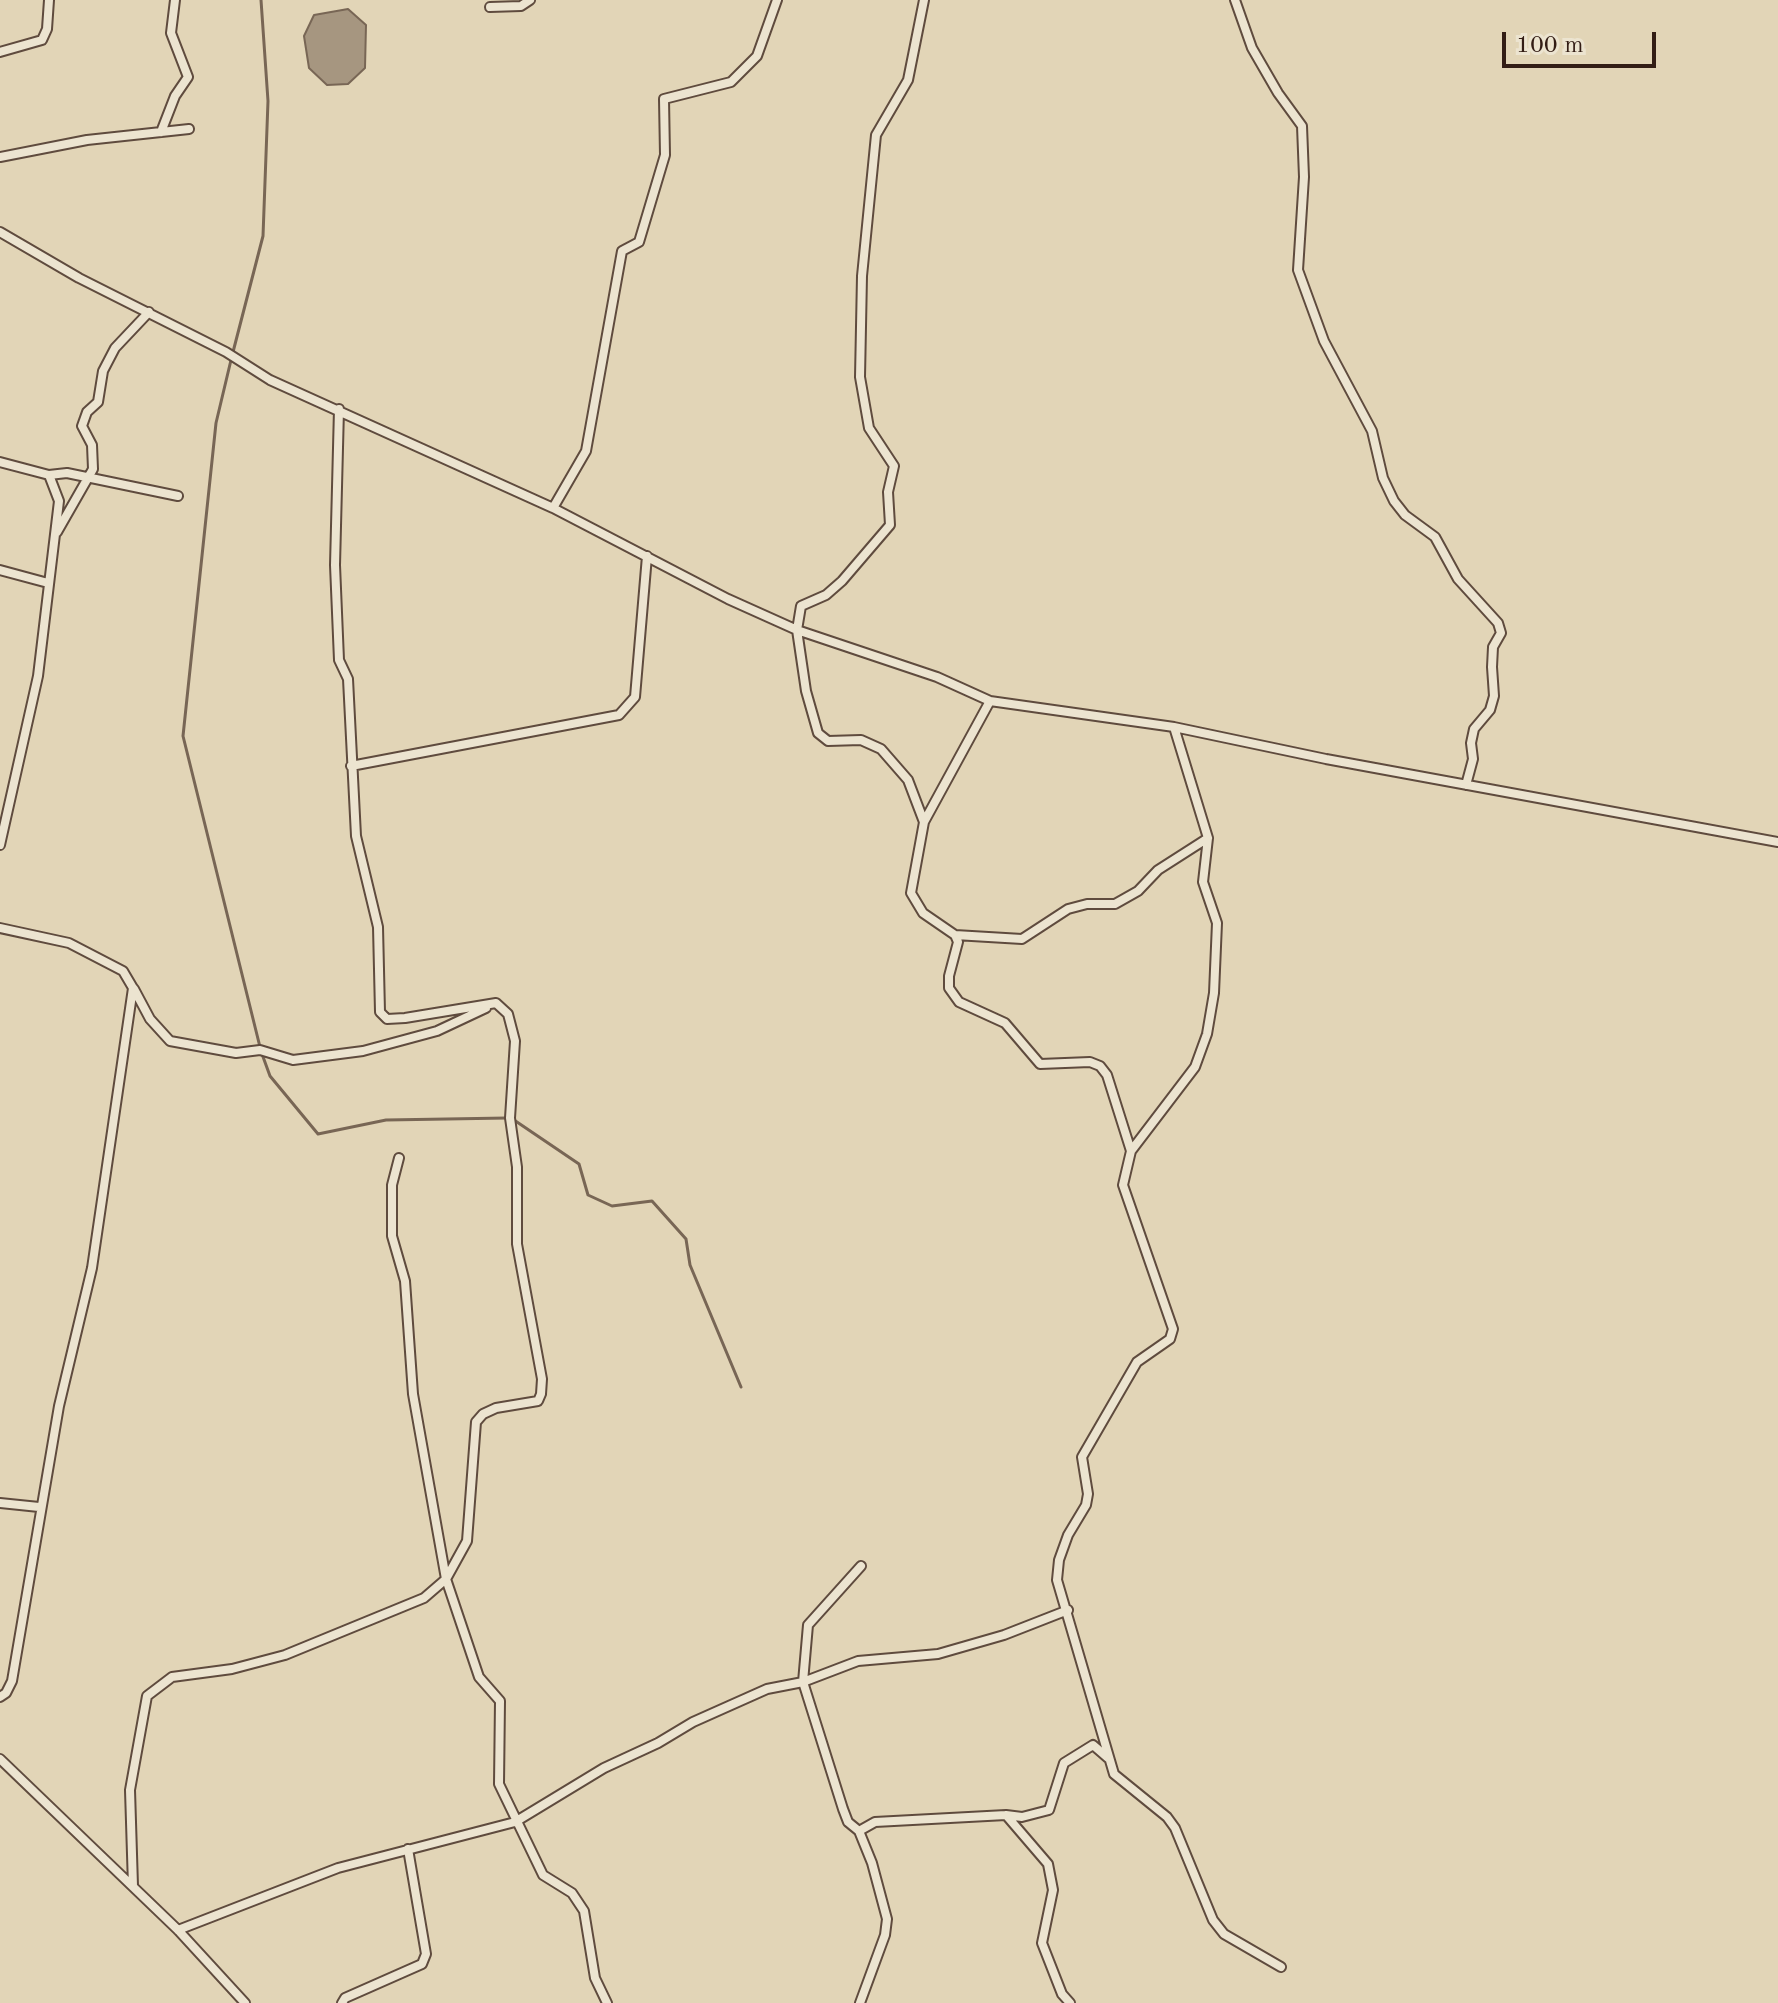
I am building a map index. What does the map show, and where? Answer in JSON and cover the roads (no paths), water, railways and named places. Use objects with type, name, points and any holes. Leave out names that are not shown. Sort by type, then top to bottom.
[{"type":"street","points":[[0,52],[42,40],[47,29],[49,0]]},
{"type":"street","points":[[161,132],[175,96],[188,77],[171,33],[175,0]]},
{"type":"street","points":[[490,7],[521,6],[530,0]]},
{"type":"street","points":[[553,508],[586,451],[622,251],[639,242],[665,155],[664,99],[731,82],[757,56],[777,0]]},
{"type":"street","points":[[924,0],[908,80],[876,135],[862,276],[860,377],[869,428],[894,466],[888,492],[890,525],[842,581],[826,595],[801,606],[797,630],[806,691],[818,733],[828,741],[861,740],[881,749],[908,780],[924,822]]},
{"type":"street","points":[[1235,0],[1252,48],[1302,126],[1304,177],[1298,270],[1324,341],[1372,431],[1383,478],[1394,501],[1405,515],[1435,537],[1458,579],[1498,623],[1501,633],[1493,647],[1494,696],[1490,710],[1474,729],[1471,743],[1473,759],[1466,785]]},
{"type":"street","points":[[0,157],[63,143],[189,129]]},
{"type":"street","points":[[0,232],[226,352],[286,388],[339,409],[553,508],[797,630],[937,677],[990,701],[1034,710],[1174,727],[1778,842]]},
{"type":"street","points":[[54,536],[93,469],[94,457],[82,426],[87,412],[98,402],[103,371],[115,348],[149,312]]},
{"type":"street","points":[[339,409],[335,565],[339,660],[348,679],[356,836],[378,927],[380,1012],[387,1019],[405,1018],[496,1003]]},
{"type":"street","points":[[0,462],[49,475],[67,473],[178,496]]},
{"type":"street","points":[[0,845],[4,804],[38,676],[59,501],[49,475]]},
{"type":"street","points":[[351,766],[619,715],[635,697],[647,556]]},
{"type":"street","points":[[0,570],[48,583]]},
{"type":"street","points":[[990,701],[924,822],[911,893],[923,913],[955,935],[1022,939],[1068,909],[1087,904],[1115,904],[1138,891],[1158,870],[1208,838]]},
{"type":"street","points":[[1174,727],[1208,838],[1203,882],[1217,923],[1214,993],[1207,1034],[1195,1067],[1131,1151],[1123,1185],[1126,1202],[1173,1329],[1170,1339],[1137,1362],[1082,1457],[1088,1494],[1086,1505],[1068,1535],[1059,1560],[1057,1580],[1109,1758],[1122,1784],[1167,1817],[1175,1828],[1213,1920],[1224,1934],[1281,1967]]},
{"type":"street","points":[[0,928],[43,935],[83,949],[123,971],[150,1019],[170,1041],[236,1053],[260,1050],[293,1060],[363,1051],[437,1031],[496,1003]]},
{"type":"street","points":[[955,935],[959,948],[949,976],[949,988],[959,1002],[1005,1023],[1040,1064],[1090,1062],[1100,1066],[1107,1075],[1131,1151]]},
{"type":"street","points":[[0,1697],[12,1681],[39,1507],[92,1268],[133,988]]},
{"type":"street","points":[[133,1886],[130,1790],[147,1696],[172,1677],[232,1669],[285,1655],[424,1598],[446,1579],[467,1541],[469,1492],[475,1468],[472,1431],[476,1422],[483,1414],[496,1408],[538,1401],[541,1394],[542,1379],[517,1244],[517,1167],[510,1118],[515,1041],[508,1014],[496,1003]]},
{"type":"street","points":[[399,1158],[392,1185],[392,1236],[405,1281],[413,1394],[446,1579],[479,1677],[500,1701],[499,1784],[543,1875],[572,1893],[584,1911],[595,1978],[607,2003]]},
{"type":"street","points":[[0,1503],[39,1507]]},
{"type":"street","points":[[860,2003],[885,1935],[887,1919],[872,1863],[859,1831],[848,1822],[843,1809],[803,1682],[808,1625],[861,1566]]},
{"type":"street","points":[[178,1930],[338,1868],[408,1849],[445,1843],[515,1822],[545,1801],[693,1722],[767,1689],[803,1682],[858,1661],[938,1654],[1042,1622],[1068,1610]]},
{"type":"street","points":[[859,1831],[875,1822],[1006,1815],[1022,1817],[1049,1810],[1064,1763],[1093,1745],[1109,1758]]},
{"type":"street","points":[[0,1759],[4,1768],[178,1930],[245,2003]]},
{"type":"street","points":[[1006,1815],[1048,1864],[1053,1890],[1042,1943],[1062,1994],[1070,2003]]},
{"type":"street","points":[[342,2003],[345,1998],[422,1964],[426,1954],[408,1849]]},
{"type":"waterway","points":[[233,352],[263,236],[268,101],[261,0]]},
{"type":"waterway","points":[[231,360],[216,423],[183,736],[260,1047]]},
{"type":"waterway","points":[[262,1054],[270,1076],[318,1134],[386,1120],[507,1118]]},
{"type":"waterway","points":[[514,1120],[579,1164],[588,1195],[612,1206],[652,1201],[686,1239],[690,1265],[741,1387]]}]
